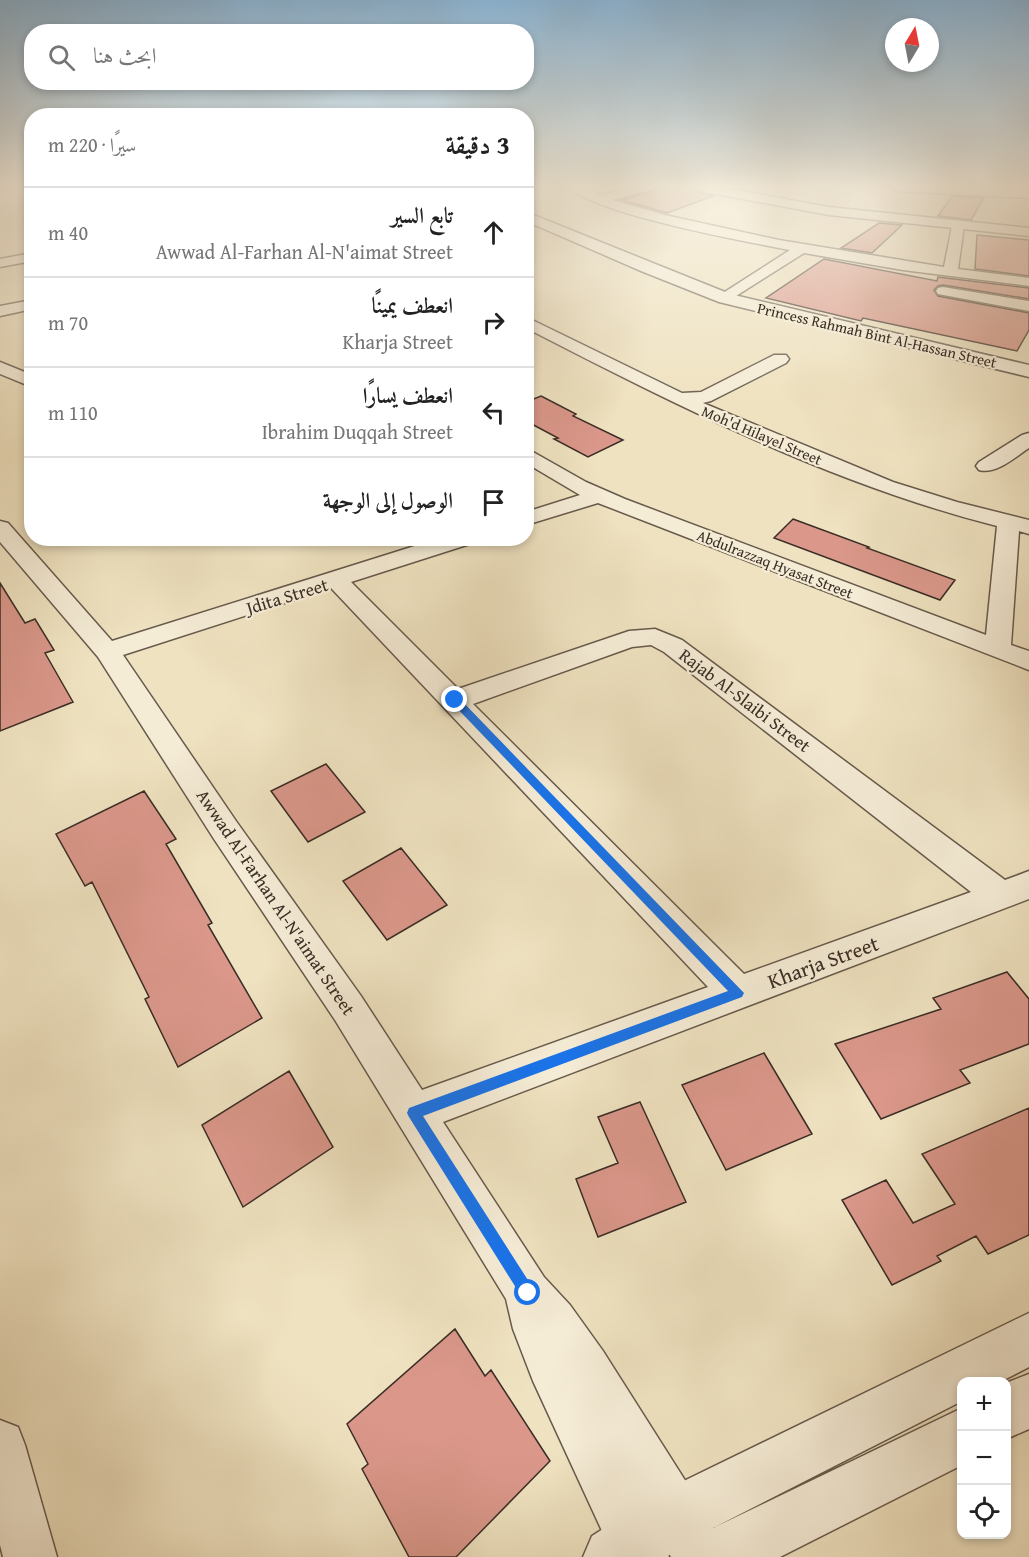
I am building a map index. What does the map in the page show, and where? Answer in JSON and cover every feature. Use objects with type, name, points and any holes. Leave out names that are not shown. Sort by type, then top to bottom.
[{"type":"street","points":[[1,263],[18,260]]},
{"type":"street","name":"Princess Rahmah Bint Al-Hassan Street","points":[[628,260],[725,298],[1029,371]]},
{"type":"street","points":[[725,298],[784,260]]},
{"type":"street","points":[[870,260],[1029,282]]},
{"type":"street","points":[[950,272],[952,260]]},
{"type":"street","points":[[943,291],[1029,306]]},
{"type":"street","points":[[0,311],[24,306]]},
{"type":"street","name":"Moh'd Hilayel Street","points":[[534,326],[679,399],[782,444],[886,486],[1019,526],[998,649]]},
{"type":"street","points":[[679,399],[705,397],[780,359]]},
{"type":"street","points":[[3,369],[24,365]]},
{"type":"street","points":[[3,369],[24,378]]},
{"type":"street","points":[[986,466],[1029,439]]},
{"type":"street","name":"Abdulrazzaq Hyasat Street","points":[[534,459],[598,496],[1029,661]]},
{"type":"street","points":[[534,516],[598,496]]},
{"type":"street","name":"Awwad Al-Farhan Al-N'aimat Street","points":[[0,528],[107,651],[225,830],[348,1008],[528,1293],[536,1329],[546,1356],[653,1545]]},
{"type":"street","name":"Jdita Street","points":[[107,651],[440,546]]},
{"type":"street","points":[[336,580],[738,993]]},
{"type":"street","name":"Rajab Al-Slaibi Street","points":[[455,700],[629,639],[655,637],[673,646],[1015,890]]},
{"type":"street","name":"Kharja Street","points":[[414,1113],[1015,890]]},
{"type":"street","points":[[653,1545],[1029,1339]]},
{"type":"street","points":[[1011,1410],[1029,1401]]},
{"type":"street","points":[[718,1557],[957,1438]]},
{"type":"street","points":[[0,1445],[30,1557]]},
{"type":"building","points":[[823,260],[827,260],[937,281],[938,277],[1029,288],[1029,299],[943,285],[934,290],[938,296],[1029,313],[1029,330],[1017,351],[863,318],[861,321],[766,298]]},
{"type":"building","points":[[976,260],[1029,260],[1029,276],[975,269]]},
{"type":"building","points":[[541,396],[576,414],[573,416],[623,440],[588,457],[534,425],[534,399]]},
{"type":"building","points":[[793,519],[955,580],[940,600],[774,538]]},
{"type":"building","points":[[0,583],[25,623],[35,619],[54,650],[45,653],[73,702],[0,731]]},
{"type":"building","points":[[326,764],[365,812],[308,842],[271,791]]},
{"type":"building","points":[[144,791],[176,839],[166,844],[212,923],[208,925],[262,1018],[178,1067],[145,999],[149,997],[92,882],[85,886],[56,834]]},
{"type":"building","points":[[401,848],[447,905],[387,940],[343,881]]},
{"type":"building","points":[[1007,972],[1029,999],[1029,1044],[960,1070],[970,1083],[881,1119],[835,1044],[941,1009],[933,998]]},
{"type":"building","points":[[764,1053],[812,1134],[726,1170],[682,1085]]},
{"type":"building","points":[[289,1071],[333,1147],[243,1207],[202,1125]]},
{"type":"building","points":[[640,1102],[686,1202],[598,1237],[576,1179],[618,1163],[598,1117]]},
{"type":"building","points":[[1029,1108],[1029,1235],[988,1254],[976,1236],[937,1256],[941,1261],[892,1285],[842,1200],[886,1180],[913,1223],[955,1204],[922,1154]]},
{"type":"building","points":[[455,1329],[485,1376],[491,1370],[550,1461],[456,1557],[409,1557],[362,1469],[368,1464],[347,1424]]},
{"type":"route","points":[[455,700],[738,993],[414,1113],[528,1293]]}]
